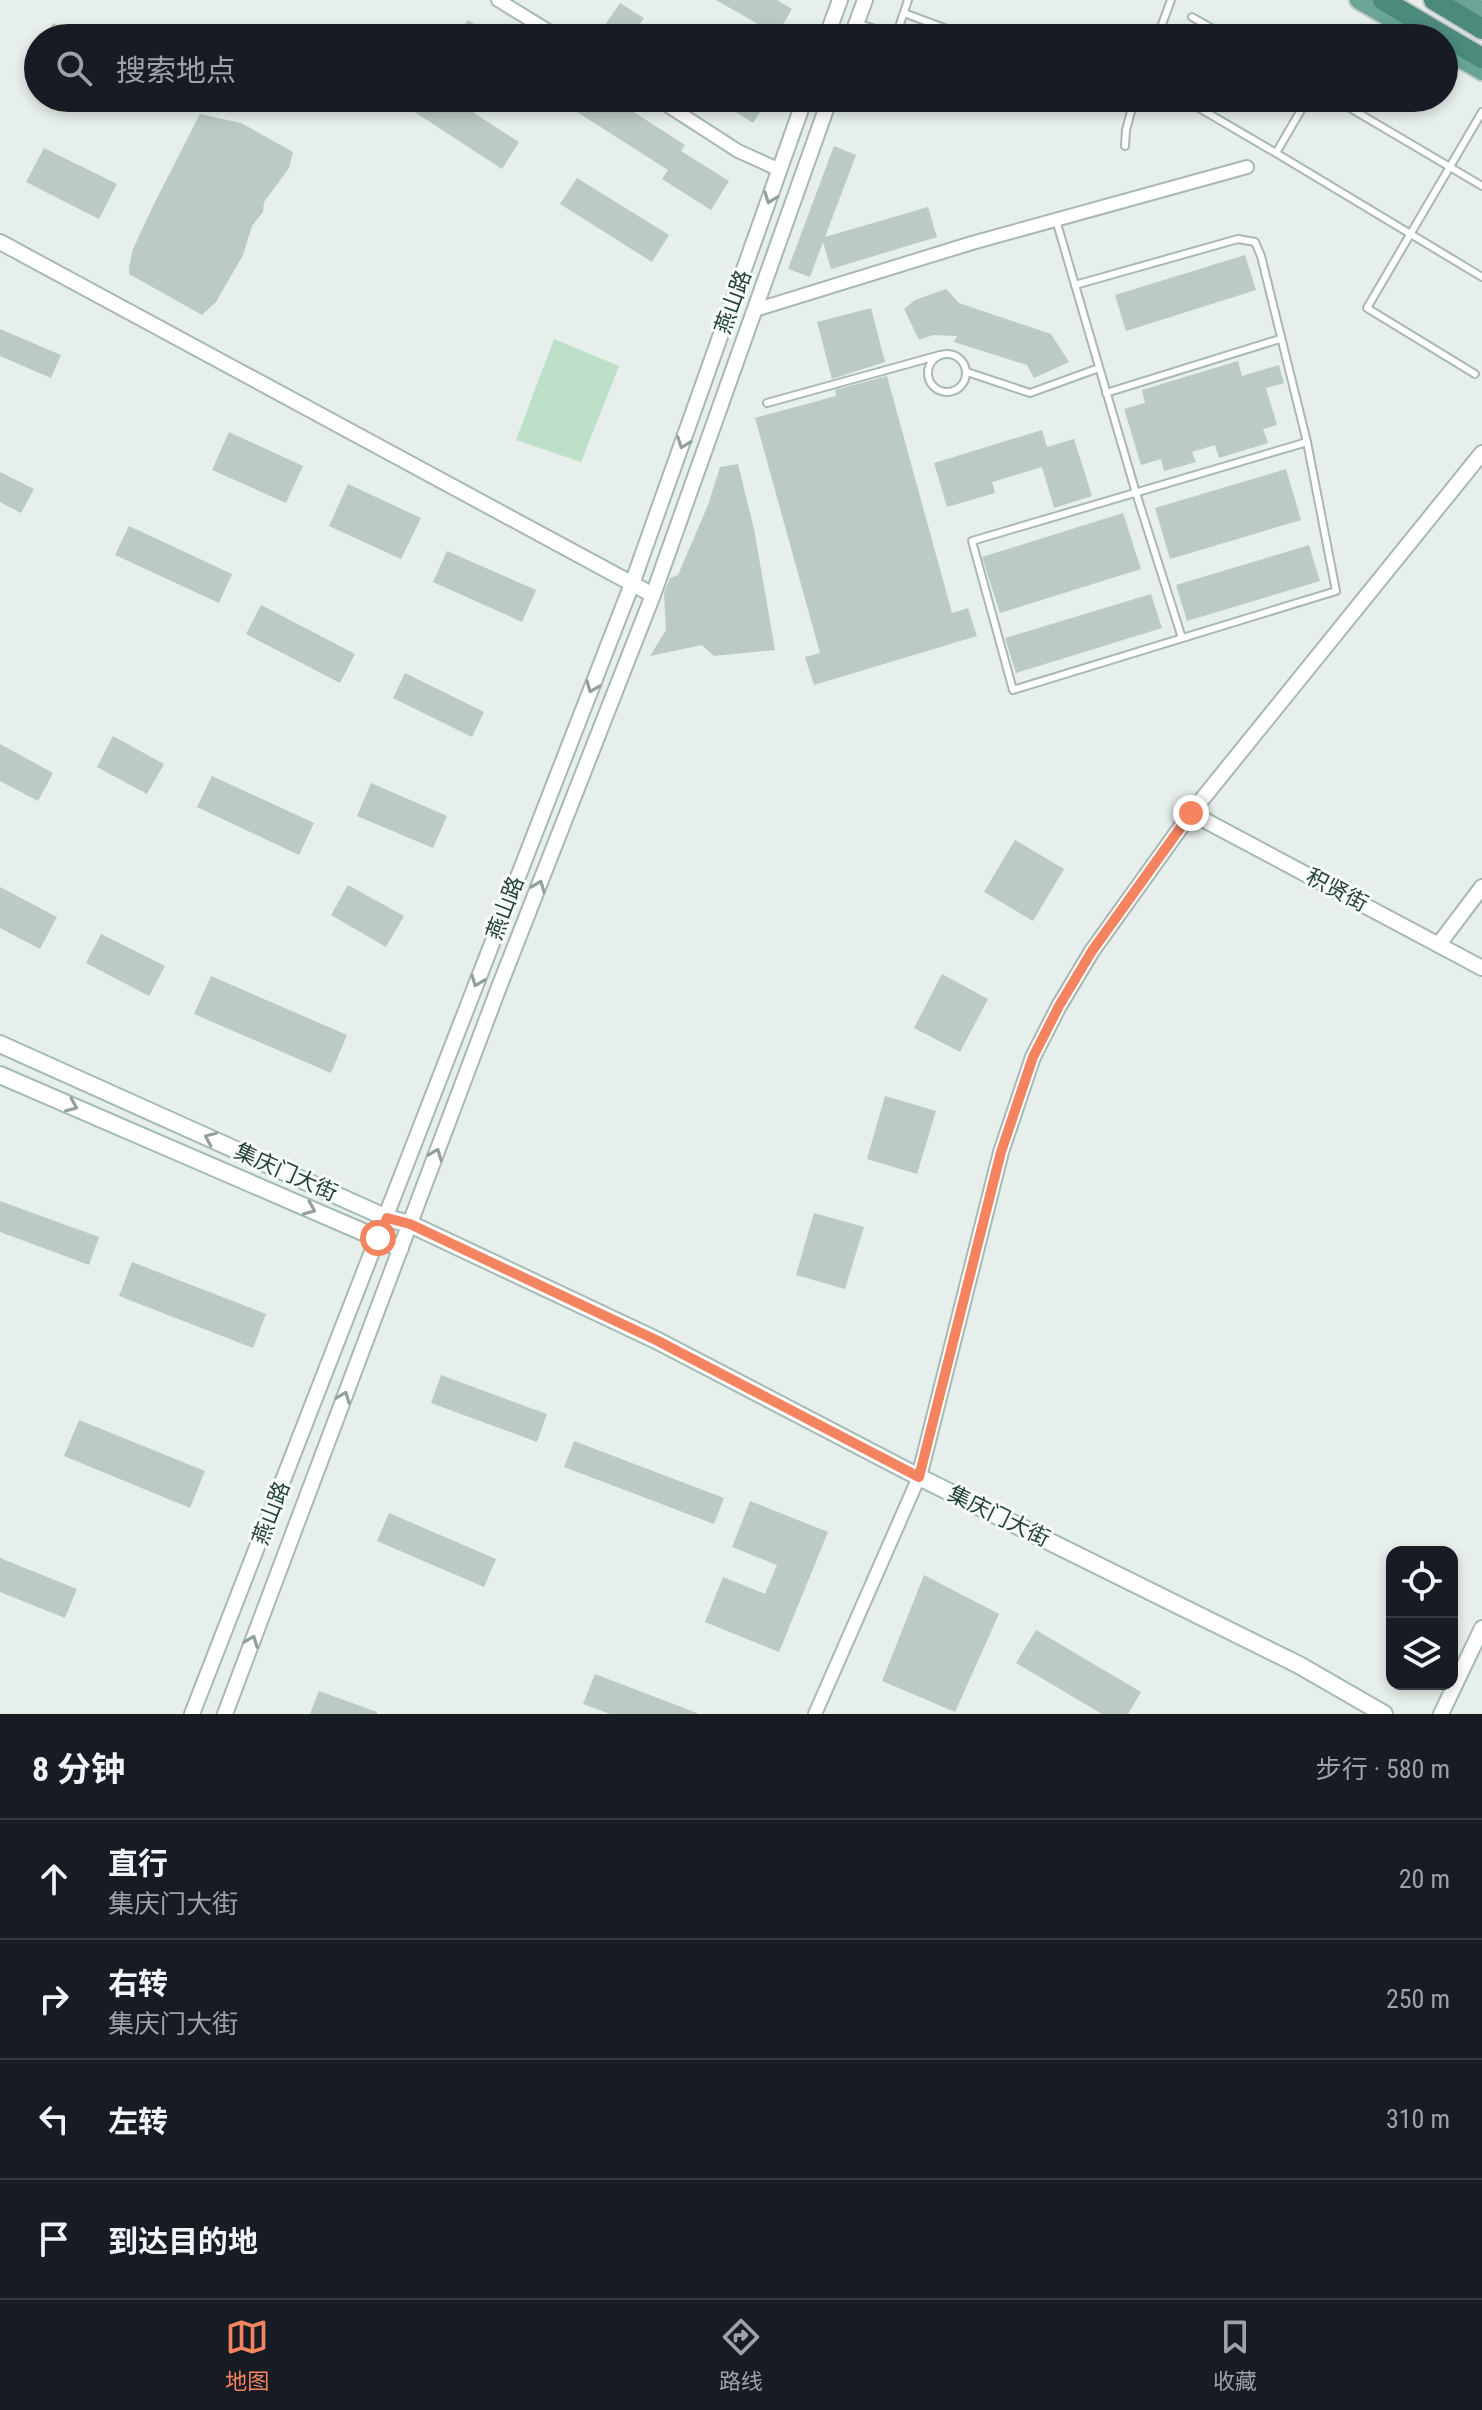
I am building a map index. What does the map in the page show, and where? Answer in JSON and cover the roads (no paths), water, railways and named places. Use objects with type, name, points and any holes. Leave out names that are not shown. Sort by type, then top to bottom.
[{"type":"highway","points":[[1383,0],[1424,24]]},
{"type":"highway","points":[[1434,0],[1482,29]]},
{"type":"highway","points":[[1458,44],[1482,58]]},
{"type":"main road","points":[[1359,0],[1401,24]]},
{"type":"main road","points":[[1463,0],[1482,11]]},
{"type":"main road","points":[[1458,57],[1482,71]]},
{"type":"main road","name":"集庆门大街","points":[[0,1044],[387,1218],[410,1224],[656,1340],[919,1477],[1299,1665],[1384,1714]]},
{"type":"main road","name":"集庆门大街","points":[[0,1075],[400,1248]]},
{"type":"street","points":[[498,0],[537,24]]},
{"type":"street","points":[[831,24],[840,0]]},
{"type":"street","points":[[857,23],[865,0]]},
{"type":"street","points":[[678,112],[738,151],[780,170]]},
{"type":"street","name":"燕山路","points":[[192,1714],[632,584],[800,112]]},
{"type":"street","name":"燕山路","points":[[225,1714],[499,987],[653,595],[825,112]]},
{"type":"street","points":[[755,310],[1056,220],[1247,167]]},
{"type":"street","points":[[0,242],[653,595]]},
{"type":"street","points":[[817,1713],[919,1477],[1001,1152],[1033,1057],[1059,1006],[1092,951],[1191,813],[1481,455]]},
{"type":"street","name":"积贤街","points":[[1191,813],[1482,968]]},
{"type":"street","points":[[1439,944],[1482,887]]},
{"type":"street","points":[[1441,1714],[1482,1628]]},
{"type":"lane","points":[[901,24],[908,0]]},
{"type":"lane","points":[[1162,24],[1171,0]]},
{"type":"lane","points":[[904,13],[933,24]]},
{"type":"lane","points":[[1192,17],[1204,24]]},
{"type":"lane","points":[[1125,146],[1131,112]]},
{"type":"lane","points":[[1206,112],[1482,277]]},
{"type":"lane","points":[[1276,153],[1300,112]]},
{"type":"lane","points":[[1357,112],[1482,186]]},
{"type":"lane","points":[[1475,374],[1367,308],[1482,112]]},
{"type":"lane","points":[[1056,220],[1182,638]]},
{"type":"lane","points":[[1075,285],[1238,239],[1255,242],[1307,442],[1336,591],[1013,690],[972,541],[1307,442]]},
{"type":"lane","points":[[1106,393],[1280,339]]},
{"type":"lane","points":[[767,403],[940,355],[952,354],[963,360],[967,372],[963,384],[952,392],[939,390],[928,375],[931,362],[940,355]]},
{"type":"lane","points":[[967,372],[1030,393],[1099,368]]}]
